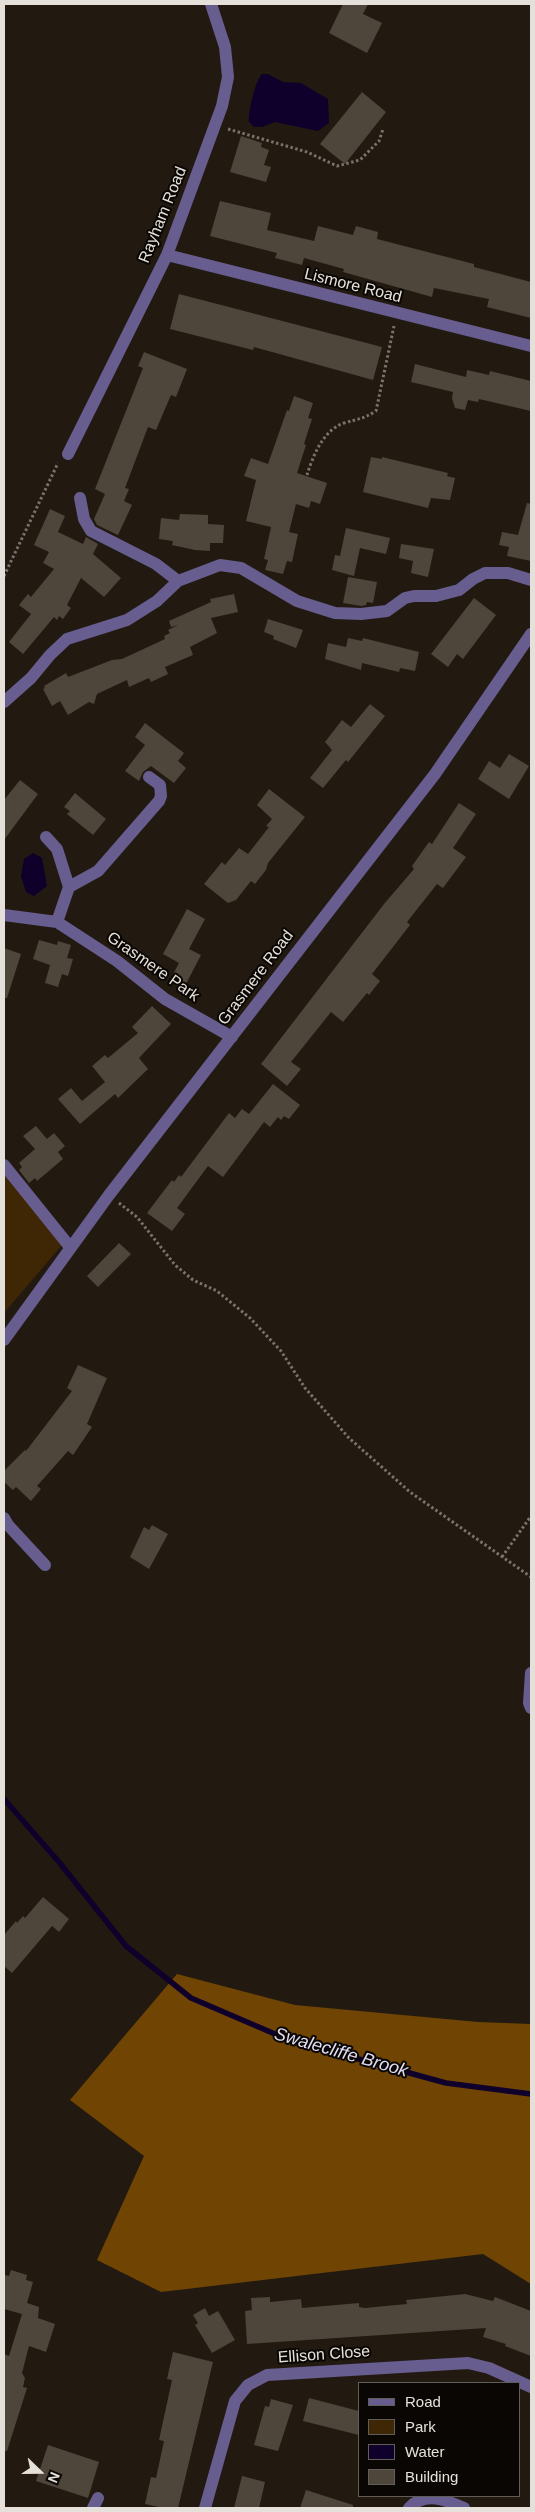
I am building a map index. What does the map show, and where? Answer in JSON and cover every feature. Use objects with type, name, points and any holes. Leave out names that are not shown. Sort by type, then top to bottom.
[{"type":"street","name":"Rayham Road","points":[[64,457],[167,255],[222,106],[228,77],[225,47],[211,4]]},
{"type":"street","name":"Lismore Road","points":[[167,255],[531,346]]},
{"type":"street","points":[[80,498],[84,519],[91,531],[156,564],[178,581]]},
{"type":"street","points":[[4,702],[31,678],[50,655],[67,639],[127,620],[157,601],[178,581],[220,565],[241,568],[297,601],[336,612],[361,614],[386,611],[405,598],[436,596],[458,590],[485,573],[508,573],[531,580]]},
{"type":"street","name":"Grasmere Road","points":[[4,1340],[109,1195],[435,774],[531,634]]},
{"type":"street","points":[[69,887],[98,871],[159,801],[161,796],[160,785],[150,777]]},
{"type":"street","points":[[46,837],[57,849],[69,887],[57,922]]},
{"type":"street","name":"Grasmere Park","points":[[4,915],[57,922],[116,961],[165,999],[232,1037]]},
{"type":"street","points":[[4,1165],[70,1247]]},
{"type":"street","points":[[4,1518],[8,1525],[45,1565]]},
{"type":"street","points":[[531,1673],[529,1703],[531,1708]]},
{"type":"street","name":"Ellison Close","points":[[205,2508],[236,2400],[248,2384],[267,2375],[468,2363],[489,2368],[520,2382]]},
{"type":"street","points":[[409,2508],[420,2501],[437,2498],[464,2508]]},
{"type":"path","points":[[215,125],[307,152],[337,166],[360,160],[379,141],[383,130]]},
{"type":"path","points":[[307,475],[313,458],[326,436],[342,424],[360,420],[376,411],[380,402],[396,313]]},
{"type":"path","points":[[4,576],[64,457]]},
{"type":"path","points":[[109,1195],[136,1217],[175,1265],[193,1280],[217,1291],[250,1318],[281,1352],[305,1388],[349,1438],[410,1492],[531,1577]]},
{"type":"path","points":[[502,1557],[531,1516]]},
{"type":"green space","points":[[4,1169],[62,1245],[4,1313]]},
{"type":"shaded area","points":[[177,1974],[295,2005],[478,2022],[531,2024],[531,2284],[483,2254],[161,2292],[97,2260],[144,2156],[70,2100]]},
{"type":"water","points":[[262,74],[268,74],[283,82],[301,83],[328,99],[329,123],[318,131],[275,122],[262,127],[254,127],[249,122],[252,97]]},
{"type":"water","points":[[33,853],[42,858],[47,886],[34,896],[26,892],[21,876],[24,859]]},
{"type":"building","points":[[343,4],[368,4],[363,14],[382,23],[367,53],[329,33]]},
{"type":"building","points":[[362,92],[386,112],[345,164],[320,144]]},
{"type":"building","points":[[241,136],[262,143],[261,147],[269,150],[264,165],[271,167],[266,182],[230,172]]},
{"type":"building","points":[[220,201],[271,213],[267,230],[314,241],[318,226],[353,235],[356,226],[378,232],[377,239],[474,264],[474,267],[531,282],[531,318],[487,307],[489,299],[434,288],[432,297],[343,272],[344,269],[304,258],[302,265],[275,258],[277,253],[210,236]]},
{"type":"building","points":[[179,294],[382,347],[373,380],[254,347],[253,350],[170,329]]},
{"type":"building","points":[[144,352],[187,369],[176,397],[171,395],[156,430],[148,427],[125,488],[129,489],[124,501],[132,505],[118,535],[97,525],[94,519],[105,494],[95,489],[143,368],[138,366]]},
{"type":"building","points":[[415,364],[466,377],[467,370],[489,375],[490,371],[531,381],[531,411],[479,399],[478,402],[468,400],[465,410],[455,408],[452,398],[453,392],[411,382]]},
{"type":"building","points":[[294,396],[313,403],[308,418],[312,419],[297,473],[327,483],[320,504],[311,501],[309,508],[296,504],[289,532],[298,534],[292,562],[287,561],[283,574],[265,570],[268,560],[264,559],[271,527],[246,521],[256,480],[244,476],[251,458],[268,464],[287,410],[289,411]]},
{"type":"building","points":[[371,457],[382,459],[382,457],[448,473],[447,476],[455,478],[450,500],[431,498],[428,508],[363,492]]},
{"type":"building","points":[[527,503],[531,504],[531,561],[507,556],[509,547],[499,545],[502,532],[518,535]]},
{"type":"building","points":[[50,509],[65,516],[58,532],[83,544],[86,537],[98,544],[93,554],[121,578],[104,597],[81,578],[67,605],[71,608],[63,619],[59,616],[57,620],[54,617],[23,654],[9,642],[31,614],[19,605],[28,594],[31,597],[54,569],[43,563],[49,552],[34,545]]},
{"type":"building","points":[[180,514],[208,515],[208,524],[224,525],[223,543],[210,543],[210,551],[172,545],[173,541],[159,539],[161,518],[179,520]]},
{"type":"building","points":[[346,528],[390,538],[386,554],[360,548],[354,576],[332,570],[335,555],[340,556]]},
{"type":"building","points":[[401,544],[434,549],[428,577],[411,573],[413,561],[399,558]]},
{"type":"building","points":[[348,577],[377,582],[373,603],[367,602],[366,605],[361,606],[343,603]]},
{"type":"building","points":[[234,594],[238,612],[211,618],[217,633],[190,647],[193,655],[165,667],[168,674],[151,682],[149,678],[129,687],[127,680],[97,694],[94,704],[89,702],[68,715],[60,701],[52,706],[43,689],[45,688],[44,686],[66,673],[68,677],[112,660],[122,659],[165,639],[164,636],[170,633],[168,630],[178,625],[171,627],[169,621],[211,602],[210,599]]},
{"type":"building","points":[[474,598],[496,615],[463,659],[457,654],[448,667],[431,654]]},
{"type":"building","points":[[268,619],[303,630],[296,648],[273,639],[274,636],[264,632]]},
{"type":"building","points":[[348,638],[362,641],[363,638],[419,652],[415,671],[400,668],[399,672],[362,663],[361,670],[325,659],[328,643],[346,647]]},
{"type":"building","points":[[370,704],[385,716],[348,762],[346,760],[323,788],[310,778],[332,750],[325,742],[342,720],[351,727]]},
{"type":"building","points":[[145,723],[184,753],[178,761],[186,768],[174,783],[151,766],[143,772],[139,781],[125,771],[145,745],[135,737]]},
{"type":"building","points":[[509,754],[529,766],[509,799],[478,779],[489,761],[500,768]]},
{"type":"building","points":[[20,780],[38,794],[4,840],[4,800]]},
{"type":"building","points":[[269,789],[305,817],[268,863],[266,870],[255,884],[251,881],[236,900],[228,903],[204,884],[222,862],[225,865],[239,848],[248,854],[269,827],[266,826],[272,819],[257,805]]},
{"type":"building","points":[[75,793],[106,819],[93,835],[67,814],[70,811],[64,807]]},
{"type":"building","points":[[459,803],[476,814],[453,848],[466,857],[443,888],[437,884],[407,922],[410,925],[372,974],[380,981],[369,995],[367,993],[343,1022],[331,1012],[291,1062],[301,1069],[287,1086],[261,1064],[384,904],[414,869],[412,866],[429,842],[432,844]]},
{"type":"building","points":[[187,909],[205,919],[189,949],[201,955],[186,984],[172,976],[179,963],[163,954]]},
{"type":"building","points":[[39,940],[57,945],[58,941],[71,945],[67,958],[73,959],[68,976],[62,974],[58,987],[45,983],[50,965],[33,959]]},
{"type":"building","points":[[4,948],[21,954],[7,998],[4,998]]},
{"type":"building","points":[[152,1006],[171,1024],[139,1058],[148,1069],[118,1098],[115,1094],[80,1124],[58,1099],[71,1088],[82,1101],[105,1082],[92,1066],[105,1055],[108,1058],[138,1033],[132,1027]]},
{"type":"building","points":[[273,1084],[300,1105],[289,1119],[284,1116],[281,1120],[278,1117],[270,1127],[264,1122],[223,1177],[208,1166],[177,1208],[185,1214],[172,1231],[147,1213],[172,1180],[174,1182],[179,1175],[181,1177],[229,1113],[235,1118],[242,1109],[249,1114]]},
{"type":"building","points":[[36,1126],[47,1139],[54,1133],[65,1146],[58,1152],[63,1159],[37,1181],[35,1178],[29,1183],[19,1170],[22,1167],[19,1163],[35,1149],[23,1136]]},
{"type":"building","points":[[119,1243],[131,1254],[98,1287],[87,1276]]},
{"type":"building","points":[[78,1365],[107,1378],[87,1424],[92,1427],[73,1455],[68,1451],[37,1486],[41,1489],[31,1501],[16,1487],[13,1490],[4,1482],[4,1471],[26,1451],[72,1391],[67,1388]]},
{"type":"building","points":[[152,1525],[168,1534],[149,1569],[130,1557],[144,1527],[149,1530]]},
{"type":"building","points":[[43,1897],[69,1919],[59,1932],[52,1926],[12,1973],[4,1966],[4,1935],[16,1921],[17,1923],[23,1916],[25,1918]]},
{"type":"building","points":[[11,2270],[27,2275],[26,2280],[33,2282],[27,2303],[39,2307],[38,2318],[55,2324],[46,2352],[29,2346],[22,2373],[25,2378],[23,2387],[27,2388],[7,2451],[4,2451],[4,2354],[9,2356],[22,2314],[4,2309],[4,2275],[9,2276]]},
{"type":"building","points":[[465,2294],[493,2301],[495,2297],[531,2311],[531,2356],[505,2346],[506,2344],[483,2337],[486,2328],[247,2344],[245,2311],[252,2310],[251,2298],[270,2297],[270,2302],[301,2299],[302,2308],[359,2303],[359,2307],[365,2308],[407,2304],[406,2300]]},
{"type":"building","points":[[205,2308],[209,2316],[218,2311],[235,2340],[212,2353],[195,2325],[198,2323],[193,2315]]},
{"type":"building","points":[[173,2352],[213,2362],[178,2508],[163,2508],[145,2504],[151,2477],[156,2478],[164,2441],[159,2440],[172,2380],[167,2379]]},
{"type":"building","points":[[309,2398],[358,2411],[358,2435],[303,2421]]},
{"type":"building","points":[[271,2399],[293,2405],[278,2451],[254,2445],[265,2406],[269,2407]]},
{"type":"building","points":[[48,2445],[99,2462],[88,2498],[36,2481]]},
{"type":"building","points":[[242,2476],[265,2482],[259,2508],[234,2508]]},
{"type":"building","points":[[306,2490],[353,2505],[353,2508],[300,2508]]},
{"type":"waterway","name":"Swalecliffe Brook","points":[[4,1799],[59,1862],[126,1946],[191,1998],[289,2040],[446,2083],[531,2094]]}]
